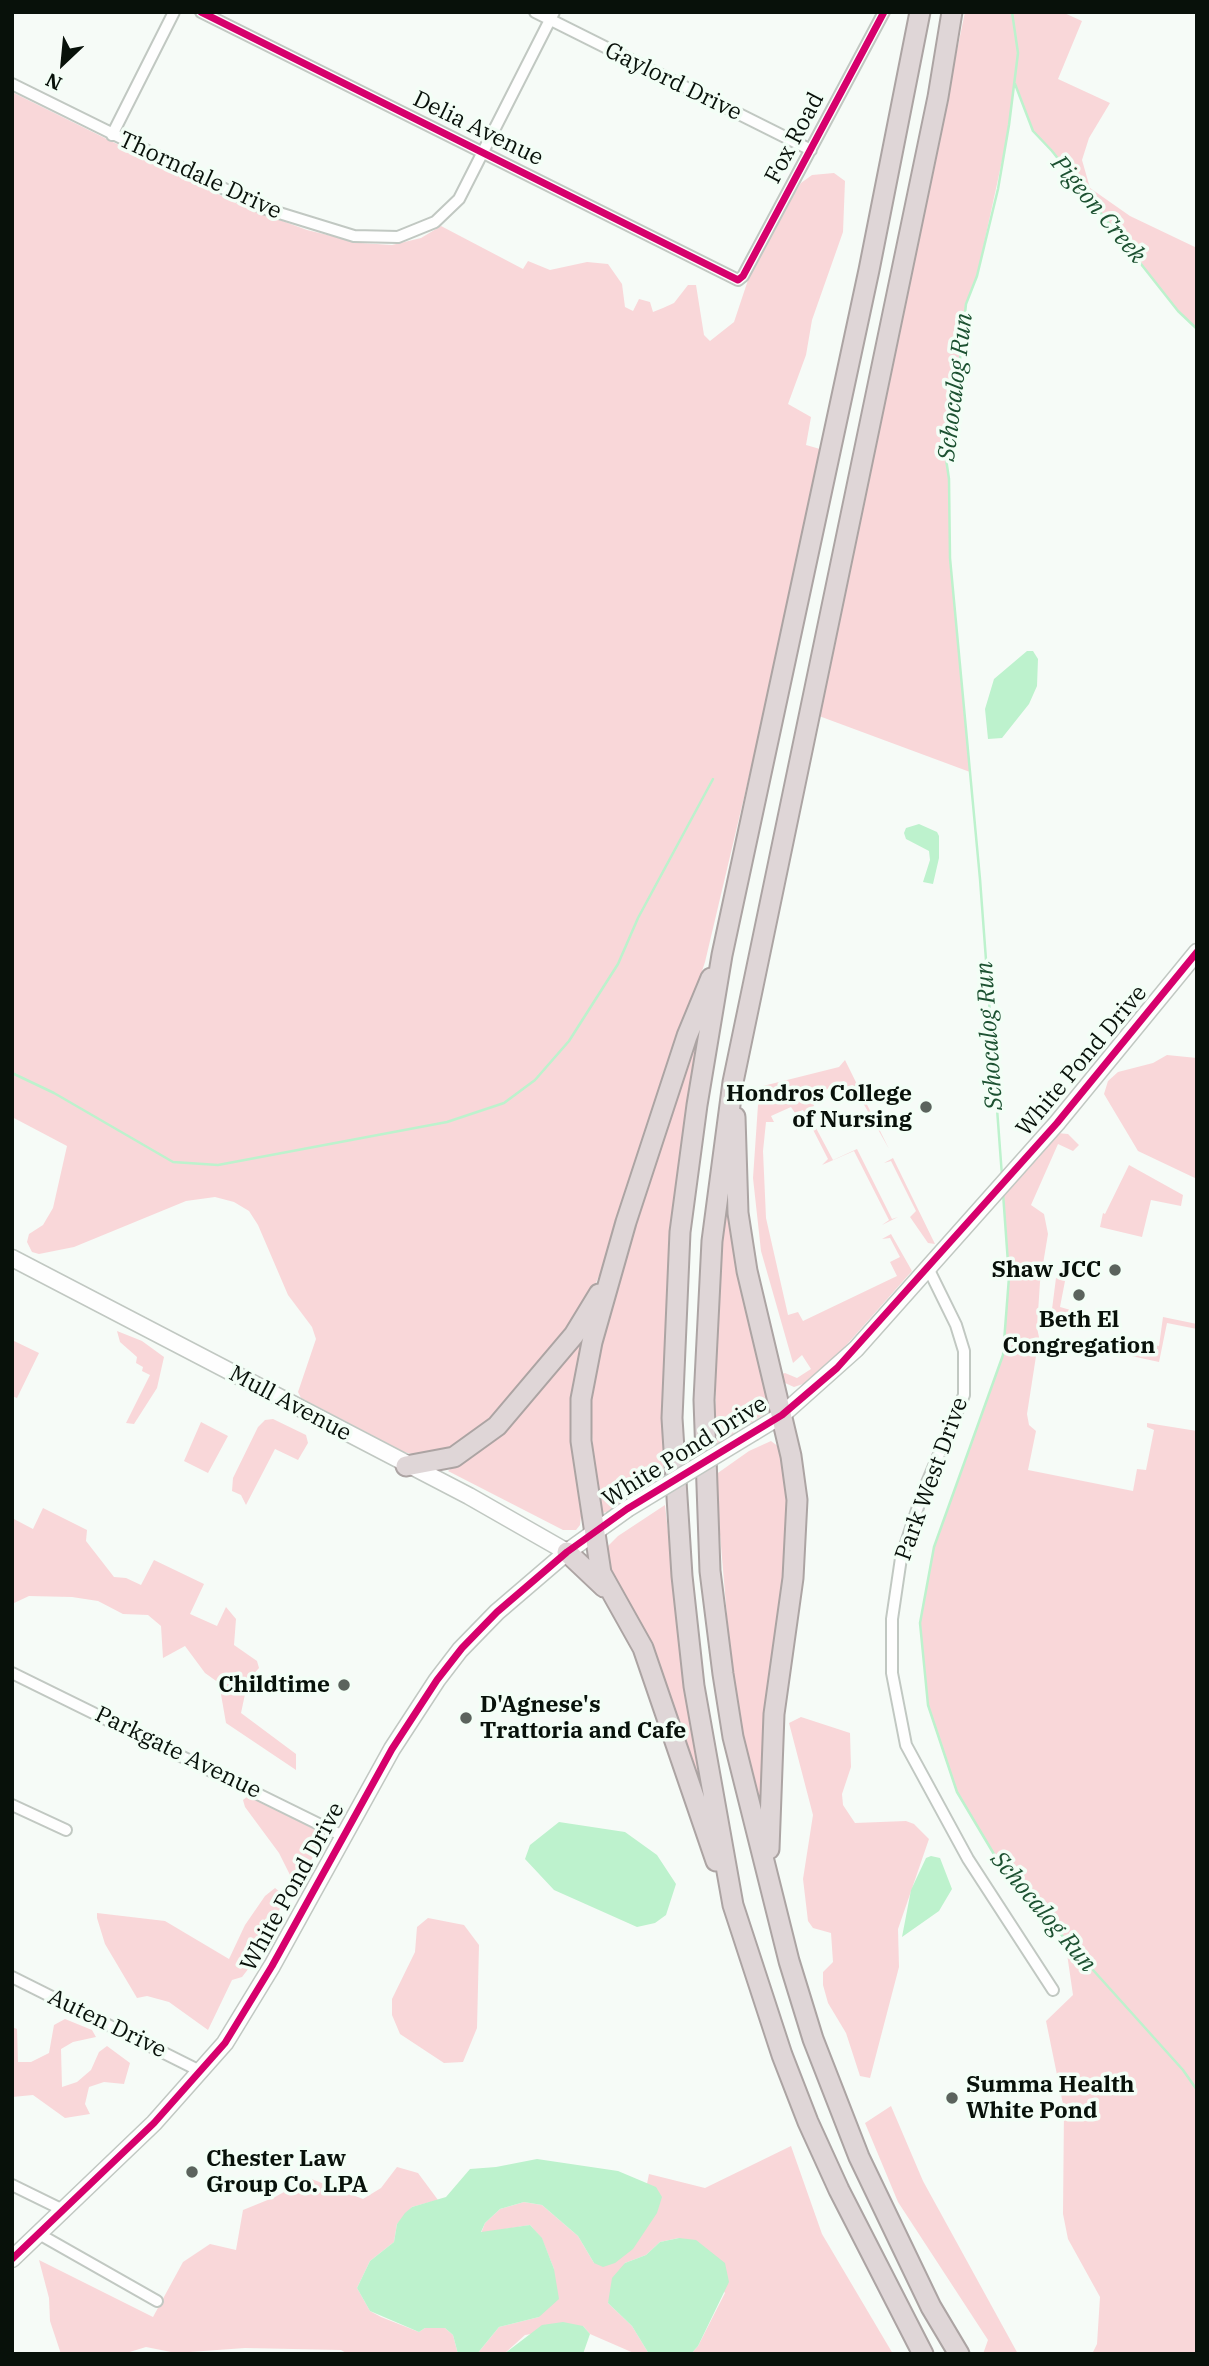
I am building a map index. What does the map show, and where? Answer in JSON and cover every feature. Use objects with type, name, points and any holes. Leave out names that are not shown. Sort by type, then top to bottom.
[{"type":"highway","points":[[733,1905],[694,1686],[672,1454],[680,1232],[696,1105],[722,955],[864,297],[919,12]]},
{"type":"highway","points":[[952,12],[938,97],[733,1082],[717,1185],[709,1268],[704,1444],[710,1571],[733,1737],[813,2039],[859,2157],[931,2307],[959,2354]]},
{"type":"highway","points":[[722,955],[687,1036],[610,1275],[580,1399],[581,1441],[593,1535],[601,1573],[643,1648],[733,1905],[782,2055],[808,2122],[839,2190],[923,2354]]},
{"type":"highway","points":[[733,1082],[741,1234],[793,1466],[798,1521],[774,1714],[769,1777],[769,1878]]},
{"type":"highway","points":[[406,1466],[454,1457],[497,1426],[574,1335],[610,1275]]},
{"type":"highway","points":[[567,1552],[616,1600]]},
{"type":"street","points":[[112,135],[174,12]]},
{"type":"street","name":"Delia Avenue","points":[[201,12],[738,280]]},
{"type":"street","name":"Gaylord Drive","points":[[535,12],[552,16],[811,150]]},
{"type":"street","name":"Fox Road","points":[[738,280],[743,276],[883,13]]},
{"type":"street","name":"Thorndale Drive","points":[[12,84],[263,208],[316,226],[385,239],[421,230],[447,212],[459,199],[552,16]]},
{"type":"street","name":"White Pond Drive","points":[[12,2259],[154,2123],[202,2072],[245,2011],[392,1749],[437,1680],[497,1612],[567,1552],[628,1509],[782,1415],[847,1358],[1057,1123],[1197,952]]},
{"type":"street","name":"Mull Avenue","points":[[12,1258],[534,1531],[567,1552]]},
{"type":"street","name":"Park West Drive","points":[[928,1268],[956,1325],[964,1351],[964,1395],[923,1492],[901,1558],[892,1619],[892,1673],[906,1745],[917,1768],[968,1859],[1053,1990]]},
{"type":"street","name":"Parkgate Avenue","points":[[12,1673],[343,1836]]},
{"type":"street","points":[[12,1805],[66,1830]]},
{"type":"street","name":"Auten Drive","points":[[12,1977],[202,2072]]},
{"type":"street","points":[[12,2185],[63,2210]]},
{"type":"street","points":[[39,2234],[157,2301]]},
{"type":"shaded area","points":[[965,12],[1062,12],[1082,21],[1058,79],[1110,103],[1089,138],[1082,160],[1090,188],[1130,216],[1197,248],[1197,329],[1178,311],[1052,151],[1033,131],[1014,83],[1007,138],[977,276],[966,304],[952,432],[945,452],[949,479],[950,558],[970,772],[819,716]]},
{"type":"shaded area","points":[[12,92],[242,206],[307,230],[361,243],[392,245],[421,238],[441,226],[523,269],[528,261],[550,270],[587,262],[608,264],[622,284],[625,307],[633,311],[639,299],[650,302],[653,312],[674,303],[688,285],[696,285],[704,335],[710,341],[734,322],[755,259],[801,183],[812,175],[834,173],[845,181],[843,232],[812,320],[806,355],[788,404],[811,417],[806,445],[820,449],[786,620],[705,962],[609,1254],[589,1298],[511,1404],[450,1456],[431,1459],[404,1452],[301,1398],[298,1392],[316,1339],[312,1327],[288,1295],[258,1225],[249,1211],[234,1202],[215,1197],[186,1201],[74,1247],[39,1254],[32,1252],[27,1242],[29,1234],[43,1225],[53,1208],[67,1146],[12,1117]]},
{"type":"shaded area","points":[[1027,651],[1033,651],[1038,659],[1037,686],[1029,704],[1002,738],[988,739],[985,709],[994,679]]},
{"type":"shaded area","points":[[919,824],[937,832],[939,836],[939,858],[933,884],[923,882],[930,860],[929,851],[906,839],[904,833],[906,828]]},
{"type":"shaded area","points":[[699,1035],[674,1205],[667,1302],[663,1475],[613,1511],[602,1513],[596,1508],[590,1395],[602,1329],[693,1040]]},
{"type":"shaded area","points":[[1167,1055],[1197,1058],[1197,1179],[1138,1151],[1104,1094],[1108,1081],[1118,1072],[1153,1063]]},
{"type":"shaded area","points":[[845,1060],[889,1149],[853,1085],[847,1087],[844,1081],[811,1097],[814,1106],[807,1111],[833,1160],[857,1149],[892,1219],[898,1217],[882,1225],[889,1220],[854,1151],[822,1165],[828,1159],[803,1110],[795,1113],[791,1107],[771,1116],[774,1122],[766,1122],[763,1151],[766,1218],[788,1315],[798,1312],[803,1321],[897,1276],[890,1262],[900,1257],[890,1238],[882,1239],[891,1234],[912,1271],[842,1350],[806,1383],[794,1387],[785,1383],[779,1375],[785,1373],[797,1378],[811,1369],[802,1355],[793,1363],[761,1251],[753,1178],[758,1105],[763,1086],[839,1067]]},
{"type":"shaded area","points":[[1057,1133],[1068,1134],[1079,1145],[1073,1151],[1058,1144],[1031,1205],[1044,1214],[1048,1234],[1040,1282],[1037,1328],[1039,1337],[1027,1414],[1029,1425],[1036,1431],[1028,1470],[1133,1491],[1137,1469],[1146,1470],[1154,1430],[1147,1427],[1147,1423],[1197,1431],[1197,2354],[1092,2354],[1097,2344],[1100,2297],[1068,2239],[1063,2214],[1064,2109],[1046,2021],[1073,1995],[1065,1940],[1004,1871],[957,1792],[928,1705],[920,1623],[934,1547],[1003,1355],[1009,1277],[1003,1196]]},
{"type":"shaded area","points":[[893,1158],[935,1244],[928,1243],[910,1217],[916,1211],[891,1161],[884,1163]]},
{"type":"shaded area","points":[[1129,1165],[1183,1195],[1181,1206],[1151,1200],[1142,1237],[1100,1227],[1103,1213],[1105,1214]]},
{"type":"shaded area","points":[[727,1179],[773,1409],[715,1445],[717,1275]]},
{"type":"shaded area","points":[[1056,1278],[1065,1281],[1060,1307],[1074,1311],[1069,1329],[1050,1325]]},
{"type":"shaded area","points":[[1163,1317],[1197,1324],[1197,1329],[1167,1323],[1159,1362],[1113,1352],[1113,1341],[1121,1344],[1123,1338],[1159,1346]]},
{"type":"shaded area","points":[[117,1331],[142,1341],[164,1357],[157,1388],[134,1424],[126,1423],[150,1375],[142,1371],[143,1367],[136,1363],[137,1357],[120,1342]]},
{"type":"shaded area","points":[[585,1336],[571,1401],[574,1461],[582,1508],[580,1525],[576,1530],[563,1530],[448,1471],[504,1426],[545,1385]]},
{"type":"shaded area","points":[[12,1340],[39,1353],[17,1398],[12,1396]]},
{"type":"shaded area","points":[[273,1419],[306,1435],[308,1443],[298,1460],[275,1449],[246,1505],[241,1495],[232,1491],[233,1478],[258,1427],[265,1420]]},
{"type":"shaded area","points":[[201,1422],[228,1436],[208,1473],[184,1461]]},
{"type":"shaded area","points":[[771,1441],[779,1447],[786,1482],[790,1547],[766,1831],[747,1759],[731,1664],[715,1475],[749,1451]]},
{"type":"shaded area","points":[[665,1505],[682,1657],[710,1822],[610,1584],[602,1552],[618,1536]]},
{"type":"shaded area","points":[[43,1508],[87,1530],[86,1541],[114,1577],[126,1578],[141,1585],[154,1560],[204,1584],[190,1614],[217,1626],[226,1607],[236,1619],[234,1645],[257,1661],[259,1668],[248,1680],[241,1713],[296,1754],[296,1770],[226,1723],[219,1683],[205,1673],[185,1646],[163,1658],[161,1626],[148,1615],[123,1614],[98,1601],[72,1597],[29,1596],[12,1604],[12,1518],[33,1529]]},
{"type":"shaded area","points":[[801,1717],[850,1733],[851,1767],[842,1794],[843,1805],[855,1823],[906,1821],[914,1824],[929,1839],[898,1929],[899,1967],[870,2078],[860,2076],[846,2033],[828,2003],[823,1985],[823,1972],[833,1962],[831,1933],[813,1928],[808,1921],[803,1879],[813,1815],[789,1723]]},
{"type":"shaded area","points":[[248,1796],[326,1834],[308,1866],[293,1881],[279,1853],[245,1807],[243,1800]]},
{"type":"shaded area","points":[[559,1822],[625,1832],[657,1855],[676,1884],[666,1915],[655,1923],[637,1927],[554,1890],[525,1859],[530,1845]]},
{"type":"shaded area","points":[[926,1858],[940,1858],[952,1889],[939,1911],[902,1937],[911,1890]]},
{"type":"shaded area","points":[[275,1888],[286,1897],[249,1968],[242,1977],[232,1980],[208,2030],[169,2002],[147,1996],[137,1998],[105,1944],[97,1918],[97,1913],[165,1921],[229,1959],[245,1925],[265,1896]]},
{"type":"shaded area","points":[[428,1918],[464,1925],[479,1945],[477,2028],[463,2062],[444,2063],[400,2034],[392,2015],[392,1999],[415,1952],[417,1927]]},
{"type":"shaded area","points":[[65,2019],[92,2030],[96,2037],[73,2042],[61,2049],[62,2087],[77,2082],[91,2070],[99,2052],[107,2046],[130,2063],[124,2084],[104,2082],[89,2087],[85,2104],[90,2114],[65,2118],[33,2095],[12,2097],[12,2027],[17,2029],[18,2062],[31,2062],[49,2053],[54,2025]]},
{"type":"shaded area","points":[[891,2106],[923,2181],[1018,2354],[983,2354],[988,2340],[898,2202],[865,2123]]},
{"type":"shaded area","points":[[791,2146],[822,2234],[893,2354],[691,2354],[698,2346],[725,2293],[679,2238],[660,2242],[646,2255],[625,2263],[608,2303],[632,2326],[649,2354],[636,2354],[590,2334],[583,2326],[525,2335],[504,2354],[477,2354],[499,2327],[539,2317],[554,2269],[542,2239],[530,2225],[481,2233],[485,2223],[500,2209],[524,2202],[542,2205],[578,2236],[594,2263],[647,2184],[649,2174],[705,2188]]},
{"type":"shaded area","points":[[537,2159],[618,2171],[656,2187],[662,2197],[657,2213],[633,2249],[615,2263],[603,2267],[594,2263],[578,2236],[542,2205],[524,2202],[500,2209],[485,2223],[481,2232],[530,2225],[542,2238],[554,2269],[559,2299],[539,2317],[499,2327],[477,2354],[458,2354],[453,2335],[445,2328],[425,2328],[419,2332],[370,2311],[357,2288],[370,2261],[394,2242],[397,2224],[405,2213],[412,2207],[446,2197],[470,2169]]},
{"type":"shaded area","points":[[397,2167],[418,2173],[438,2200],[412,2207],[397,2224],[394,2242],[370,2261],[357,2288],[370,2311],[381,2317],[419,2332],[425,2328],[445,2328],[453,2335],[458,2354],[348,2354],[341,2350],[245,2348],[176,2353],[146,2347],[123,2354],[61,2354],[50,2321],[49,2298],[39,2260],[153,2317],[183,2262],[210,2244],[236,2250],[243,2210],[275,2197],[309,2178],[363,2199],[381,2188]]},
{"type":"shaded area","points":[[679,2238],[696,2240],[725,2263],[729,2282],[698,2346],[691,2354],[649,2354],[632,2326],[608,2303],[612,2278],[625,2263],[646,2255],[660,2242]]},
{"type":"shaded area","points":[[563,2322],[583,2326],[590,2334],[583,2354],[504,2354],[542,2325]]},
{"type":"waterway","name":"Schocalog Run","points":[[1002,1176],[980,879],[950,558],[949,479],[945,452],[952,432],[966,304],[977,276],[998,189],[1009,125],[1018,53],[1012,12]]},
{"type":"waterway","name":"Pigeon Creek","points":[[1015,84],[1033,131],[1052,151],[1178,311],[1197,329]]},
{"type":"waterway","points":[[12,1073],[54,1093],[173,1162],[218,1165],[447,1122],[504,1103],[535,1080],[569,1041],[618,964],[638,918],[713,779]]},
{"type":"waterway","name":"Schocalog Run","points":[[1003,1193],[1009,1277],[1003,1355],[934,1547],[920,1623],[928,1705],[957,1792],[1004,1871],[1183,2070],[1197,2090]]},
{"type":"cycle path","points":[[201,12],[738,280],[743,276],[884,12]]},
{"type":"cycle path","points":[[12,2259],[154,2123],[225,2043],[272,1966],[392,1749],[437,1680],[462,1648],[497,1612],[567,1552],[627,1509],[782,1415],[837,1368],[1057,1123],[1197,952]]},
{"type":"place","name":"Hondros College of Nursing","points":[[926,1107]]},
{"type":"place","name":"Shaw JCC","points":[[1115,1270]]},
{"type":"place","name":"Beth El Congregation","points":[[1079,1295]]},
{"type":"place","name":"Childtime","points":[[344,1685]]},
{"type":"place","name":"D'Agnese's Trattoria and Cafe","points":[[466,1718]]},
{"type":"place","name":"Summa Health White Pond","points":[[952,2098]]},
{"type":"place","name":"Chester Law Group Co. LPA","points":[[192,2172]]}]
